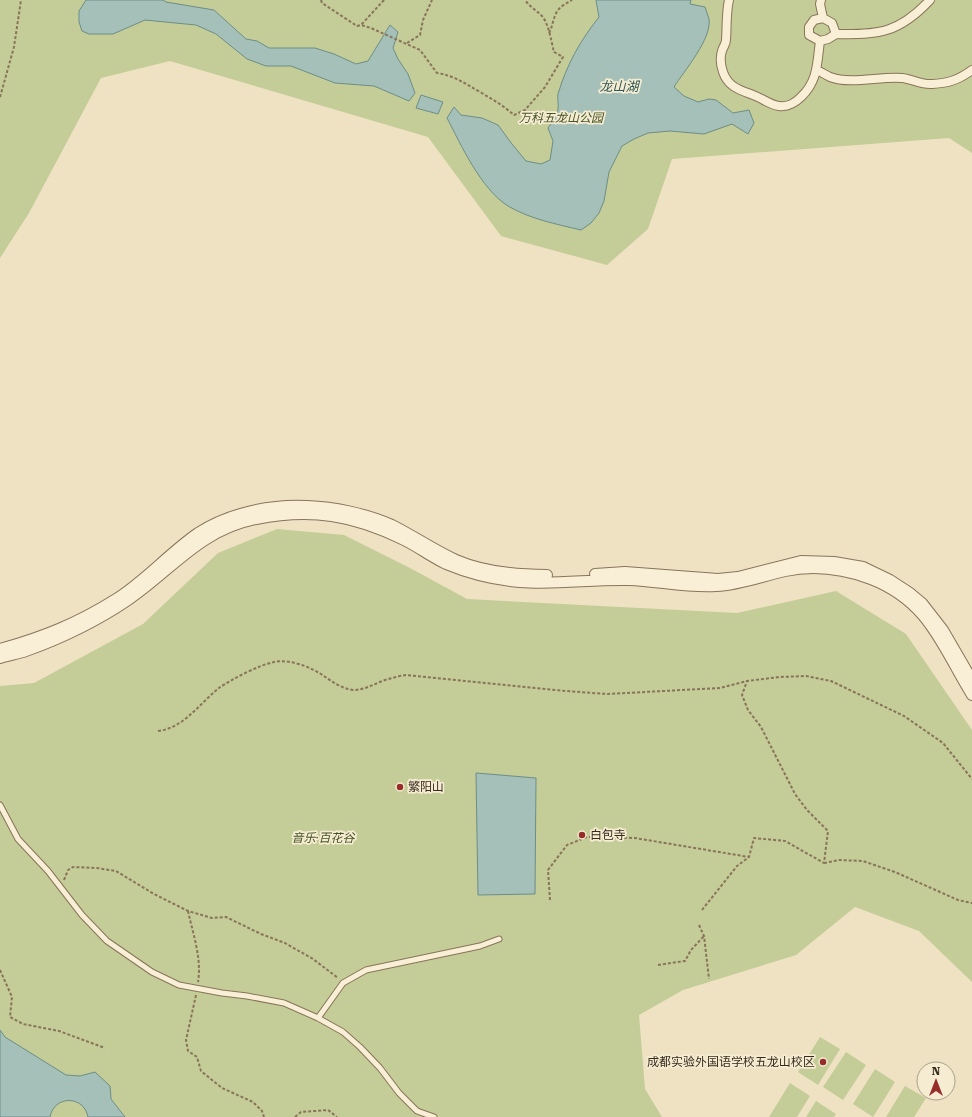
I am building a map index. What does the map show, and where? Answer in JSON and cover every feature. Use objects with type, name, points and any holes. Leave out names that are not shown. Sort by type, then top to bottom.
[{"type":"street","points":[[729,0],[726,10],[726,42],[721,52],[724,72],[730,85],[774,105],[781,106],[794,104],[810,88],[817,70],[820,41]]},
{"type":"street","points":[[821,0],[820,4],[823,18]]},
{"type":"street","points":[[836,34],[832,23],[823,18],[814,20],[809,27],[809,35],[820,41],[828,39],[836,34],[874,33],[891,29],[908,20],[930,0]]},
{"type":"street","points":[[817,70],[831,78],[844,80],[904,78],[931,84],[955,81],[972,70]]},
{"type":"street","points":[[0,650],[62,629],[100,608],[131,589],[198,533],[214,524],[231,517],[268,508],[308,506],[359,513],[392,525],[456,560],[477,567],[522,575],[625,572],[718,579],[743,575],[801,561],[834,562],[856,565],[873,571],[890,580],[922,603],[943,630],[972,680]]},
{"type":"street","points":[[0,658],[23,652],[68,634],[111,612],[146,588],[185,554],[216,533],[239,523],[291,513],[330,515],[368,525],[403,540],[444,563],[457,568],[487,578],[521,582],[629,580],[698,587],[713,587],[730,586],[785,571],[803,569],[841,570],[857,574],[899,593],[927,619],[972,695]]},
{"type":"lane","points":[[0,805],[18,840],[48,872],[82,915],[107,941],[152,972],[178,985],[248,996],[284,1004],[318,1018],[343,1032],[360,1047],[380,1068],[398,1093],[417,1111],[434,1117]]},
{"type":"lane","points":[[318,1018],[343,983],[366,970],[480,946],[499,939]]},
{"type":"path","points":[[0,97],[14,47],[21,0]]},
{"type":"path","points":[[321,0],[322,3],[357,26],[361,25],[371,28],[420,50],[437,73],[448,75],[460,80],[504,105],[514,115],[526,110],[545,87],[563,57],[554,52],[546,23],[542,16],[529,6],[525,0]]},
{"type":"path","points":[[361,25],[384,0]]},
{"type":"path","points":[[407,43],[420,35],[423,20],[432,0]]},
{"type":"path","points":[[548,34],[553,26],[558,9],[572,0]]},
{"type":"path","points":[[158,731],[168,730],[178,725],[219,688],[234,679],[274,662],[287,662],[305,666],[337,685],[353,690],[367,688],[385,680],[406,675],[607,694],[720,688],[747,681],[779,677],[806,676],[831,681],[904,716],[943,743],[972,780]]},
{"type":"path","points":[[747,681],[742,695],[748,710],[761,727],[795,794],[807,810],[828,831],[824,863]]},
{"type":"path","points":[[550,900],[548,870],[567,845],[587,837],[635,838],[749,856]]},
{"type":"path","points":[[702,910],[737,866],[749,856],[754,838],[785,842],[824,863],[839,860],[863,861],[895,872],[958,900],[972,903]]},
{"type":"path","points":[[61,888],[68,870],[73,867],[97,868],[116,872],[154,894],[188,911],[212,918],[226,917],[261,934],[285,943],[313,959],[343,983]]},
{"type":"path","points":[[188,911],[200,974],[186,1040],[188,1051],[197,1057],[201,1071],[222,1088],[253,1102],[262,1111],[264,1117]]},
{"type":"path","points":[[699,925],[704,936],[709,979]]},
{"type":"path","points":[[658,965],[685,961],[691,950],[704,936]]},
{"type":"path","points":[[0,970],[12,997],[10,1017],[23,1024],[59,1031],[105,1048]]},
{"type":"path","points":[[295,1117],[301,1112],[328,1110],[337,1117]]},
{"type":"green space","name":"万科五龙山公园","points":[[0,0],[972,0],[972,153],[949,138],[672,159],[648,229],[607,265],[501,236],[428,137],[170,61],[101,78],[29,213],[0,258]]},
{"type":"green space","name":"音乐·百花谷","points":[[277,529],[344,535],[467,599],[737,613],[836,591],[906,634],[972,730],[972,982],[919,931],[855,907],[796,955],[683,990],[639,1015],[645,1089],[662,1117],[0,1117],[0,686],[34,683],[143,624],[218,553]]},
{"type":"green space","points":[[820,1037],[840,1049],[818,1085],[798,1072]]},
{"type":"green space","points":[[846,1052],[866,1065],[843,1100],[823,1087]]},
{"type":"green space","points":[[875,1069],[895,1082],[873,1117],[853,1104]]},
{"type":"green space","points":[[790,1083],[810,1096],[797,1117],[769,1117]]},
{"type":"green space","points":[[905,1086],[916,1092],[916,1101],[924,1101],[914,1117],[886,1117]]},
{"type":"green space","points":[[816,1101],[836,1114],[834,1117],[806,1117]]},
{"type":"water","points":[[86,0],[163,0],[166,2],[214,10],[246,39],[257,41],[269,48],[315,48],[334,54],[356,64],[368,61],[390,25],[398,32],[393,48],[408,74],[415,93],[409,101],[374,86],[335,83],[291,66],[266,66],[247,59],[216,34],[196,25],[145,20],[113,34],[89,34],[82,31],[79,22],[79,11]]},
{"type":"water","name":"龙山湖","points":[[596,0],[691,0],[690,4],[705,7],[709,19],[709,27],[706,36],[702,45],[674,87],[684,96],[698,102],[709,99],[716,100],[733,113],[749,110],[754,123],[748,134],[732,124],[704,134],[670,131],[648,133],[622,146],[609,172],[604,201],[599,213],[591,223],[581,230],[543,221],[516,211],[498,198],[489,189],[473,166],[447,118],[454,107],[461,115],[482,118],[498,125],[526,161],[541,164],[550,160],[553,141],[548,128],[557,112],[558,94],[570,63],[580,44],[599,17]]},
{"type":"water","points":[[421,95],[443,102],[438,114],[416,108]]},
{"type":"water","points":[[476,773],[536,778],[535,894],[478,895]]},
{"type":"water","points":[[0,1030],[5,1037],[66,1075],[80,1076],[95,1072],[110,1086],[111,1099],[125,1117],[88,1117],[81,1105],[69,1100],[57,1105],[50,1117],[0,1117]]},
{"type":"place","name":"繁阳山","points":[[400,787]]},
{"type":"place","name":"白包寺","points":[[582,835]]},
{"type":"place","name":"成都实验外国语学校五龙山校区","points":[[823,1062]]}]
